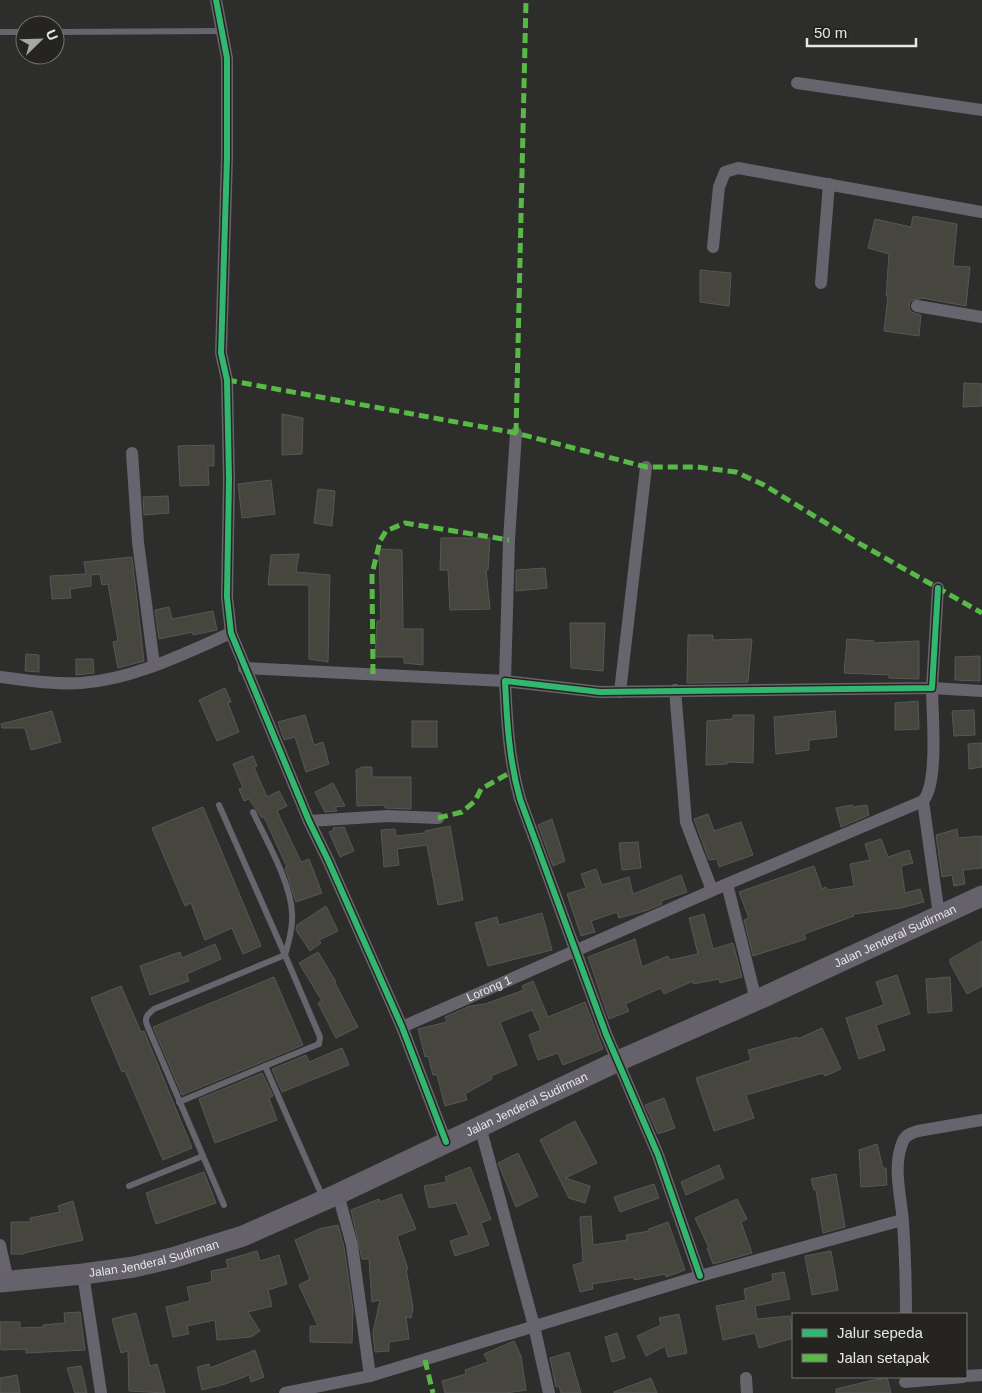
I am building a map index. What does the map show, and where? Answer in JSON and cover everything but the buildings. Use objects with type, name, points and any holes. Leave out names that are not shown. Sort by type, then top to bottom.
[{"type":"highway","name":"Jalan Jenderal Sudirman","points":[[4,1282],[134,1267],[218,1246],[331,1198],[618,1060],[756,1000],[982,896]]},
{"type":"street","points":[[216,0],[227,58],[227,158],[222,353],[228,380],[227,597],[231,633],[309,821],[402,1027],[446,1142]]},
{"type":"street","points":[[797,83],[982,110]]},
{"type":"street","points":[[713,247],[719,187],[726,172],[738,168],[982,212]]},
{"type":"street","points":[[821,284],[830,184]]},
{"type":"street","points":[[918,306],[982,316]]},
{"type":"street","points":[[516,433],[509,540],[505,682],[512,771],[539,856],[618,1060],[658,1155],[700,1276]]},
{"type":"street","points":[[132,453],[138,542],[154,665]]},
{"type":"street","points":[[620,692],[646,467]]},
{"type":"street","points":[[938,588],[932,688],[931,788],[923,801],[939,915]]},
{"type":"street","points":[[0,677],[80,684],[117,678],[231,633]]},
{"type":"street","points":[[244,668],[505,682],[600,692],[932,688],[982,692]]},
{"type":"street","points":[[675,690],[686,822],[712,890]]},
{"type":"street","name":"Lorong 1","points":[[402,1027],[712,890],[923,801]]},
{"type":"street","points":[[309,821],[388,816],[438,818]]},
{"type":"street","points":[[726,884],[756,1000]]},
{"type":"street","points":[[906,1313],[898,1156],[903,1140],[908,1134],[918,1131],[982,1120]]},
{"type":"street","points":[[480,1126],[534,1326],[549,1393]]},
{"type":"street","points":[[331,1198],[352,1245],[370,1376]]},
{"type":"street","points":[[285,1393],[314,1391],[370,1376],[700,1276],[902,1220]]},
{"type":"street","points":[[0,1245],[4,1282]]},
{"type":"street","points":[[83,1274],[101,1393]]},
{"type":"street","points":[[967,1377],[982,1375]]},
{"type":"street","points":[[746,1378],[747,1393]]},
{"type":"street","points":[[905,1384],[956,1378]]},
{"type":"lane","points":[[65,32],[222,31]]},
{"type":"lane","points":[[0,32],[15,32]]},
{"type":"lane","points":[[179,1102],[320,1044],[320,1037],[219,805]]},
{"type":"lane","points":[[253,812],[278,864],[292,912],[291,934],[285,955]]},
{"type":"lane","points":[[224,1205],[145,1020],[147,1014],[154,1009],[285,955]]},
{"type":"lane","points":[[265,1066],[331,1198]]},
{"type":"lane","points":[[129,1186],[203,1156]]},
{"type":"marked path","points":[[516,433],[526,0]]},
{"type":"marked path","points":[[227,380],[516,433],[646,467],[697,467],[736,472],[764,485],[855,541],[982,613]]},
{"type":"marked path","points":[[373,674],[372,574],[380,541],[386,531],[405,523],[509,540]]},
{"type":"marked path","points":[[438,818],[462,812],[475,801],[481,789],[513,771]]},
{"type":"marked path","points":[[425,1360],[433,1393]]},
{"type":"cycle path","points":[[216,0],[227,58],[227,158],[221,353],[227,380],[229,479],[227,597],[231,633],[309,821],[402,1027],[446,1142]]},
{"type":"cycle path","points":[[700,1276],[658,1155],[606,1034],[520,799],[511,755],[505,681],[600,692],[932,688],[938,588]]}]
